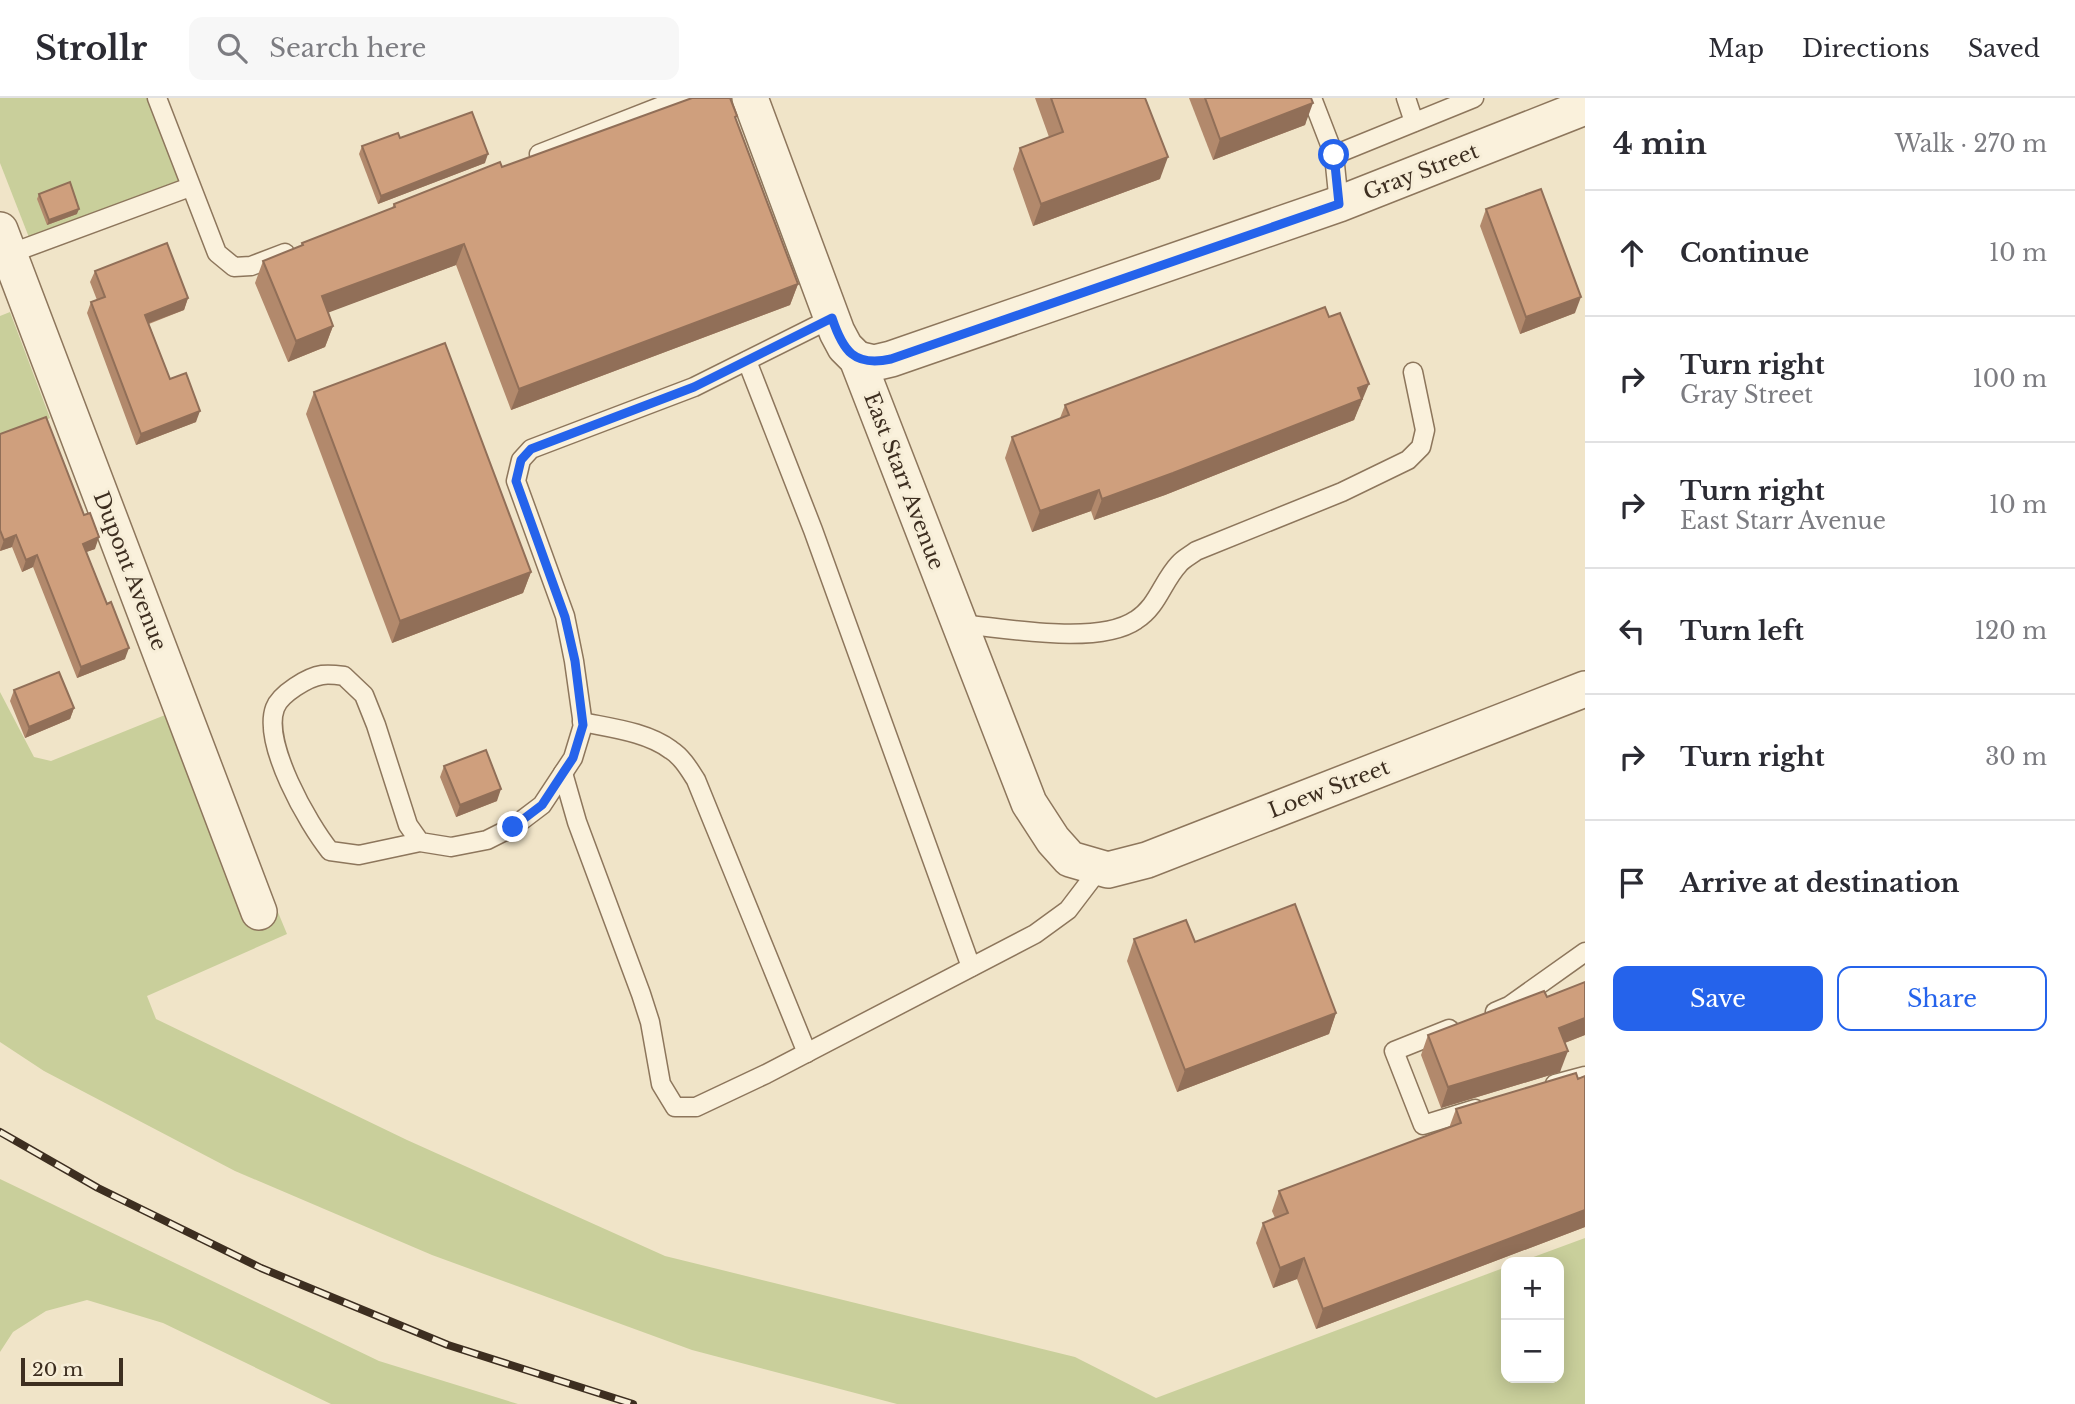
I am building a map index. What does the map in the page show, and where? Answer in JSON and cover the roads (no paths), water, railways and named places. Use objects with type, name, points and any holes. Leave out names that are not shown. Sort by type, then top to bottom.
[{"type":"street","name":"East Starr Avenue","points":[[750,98],[832,318],[845,347],[857,359],[1029,803],[1053,840],[1085,864]]},
{"type":"street","name":"Gray Street","points":[[857,359],[874,363],[891,359],[1339,204],[1585,107]]},
{"type":"street","name":"Dupont Avenue","points":[[5,242],[259,912]]},
{"type":"street","name":"Loew Street","points":[[1085,864],[1108,870],[1147,860],[1585,689]]},
{"type":"lane","points":[[157,98],[217,253],[234,267],[251,266],[302,246]]},
{"type":"lane","points":[[517,162],[682,98]]},
{"type":"lane","points":[[1312,98],[1334,155],[1339,204]]},
{"type":"lane","points":[[1406,98],[1414,122]]},
{"type":"lane","points":[[1334,155],[1474,98]]},
{"type":"lane","points":[[5,242],[190,187]]},
{"type":"lane","points":[[421,842],[408,825],[364,695],[344,676],[321,675],[289,690],[275,707],[273,735],[289,781],[316,833],[330,851],[359,855],[421,842],[452,847],[486,840],[504,832],[542,805],[573,758],[582,722],[575,661],[565,617],[516,481],[521,460],[531,449],[694,387],[832,318]]},
{"type":"lane","points":[[747,361],[823,556],[971,967]]},
{"type":"lane","points":[[960,624],[1083,635],[1103,634],[1136,621],[1155,603],[1179,564],[1196,551],[1342,492],[1408,460],[1421,447],[1425,430],[1413,372]]},
{"type":"lane","points":[[582,722],[637,734],[671,749],[686,764],[696,779],[807,1053]]},
{"type":"lane","points":[[563,773],[577,822],[642,994],[661,1084],[675,1107],[696,1107],[807,1053],[1035,934],[1068,910],[1085,864]]},
{"type":"lane","points":[[1497,1102],[1423,1125],[1394,1051],[1509,1006],[1585,952]]},
{"type":"lane","points":[[1535,1091],[1585,1076]]},
{"type":"railway","points":[[0,1132],[98,1188],[261,1268],[448,1345],[633,1404]]}]
